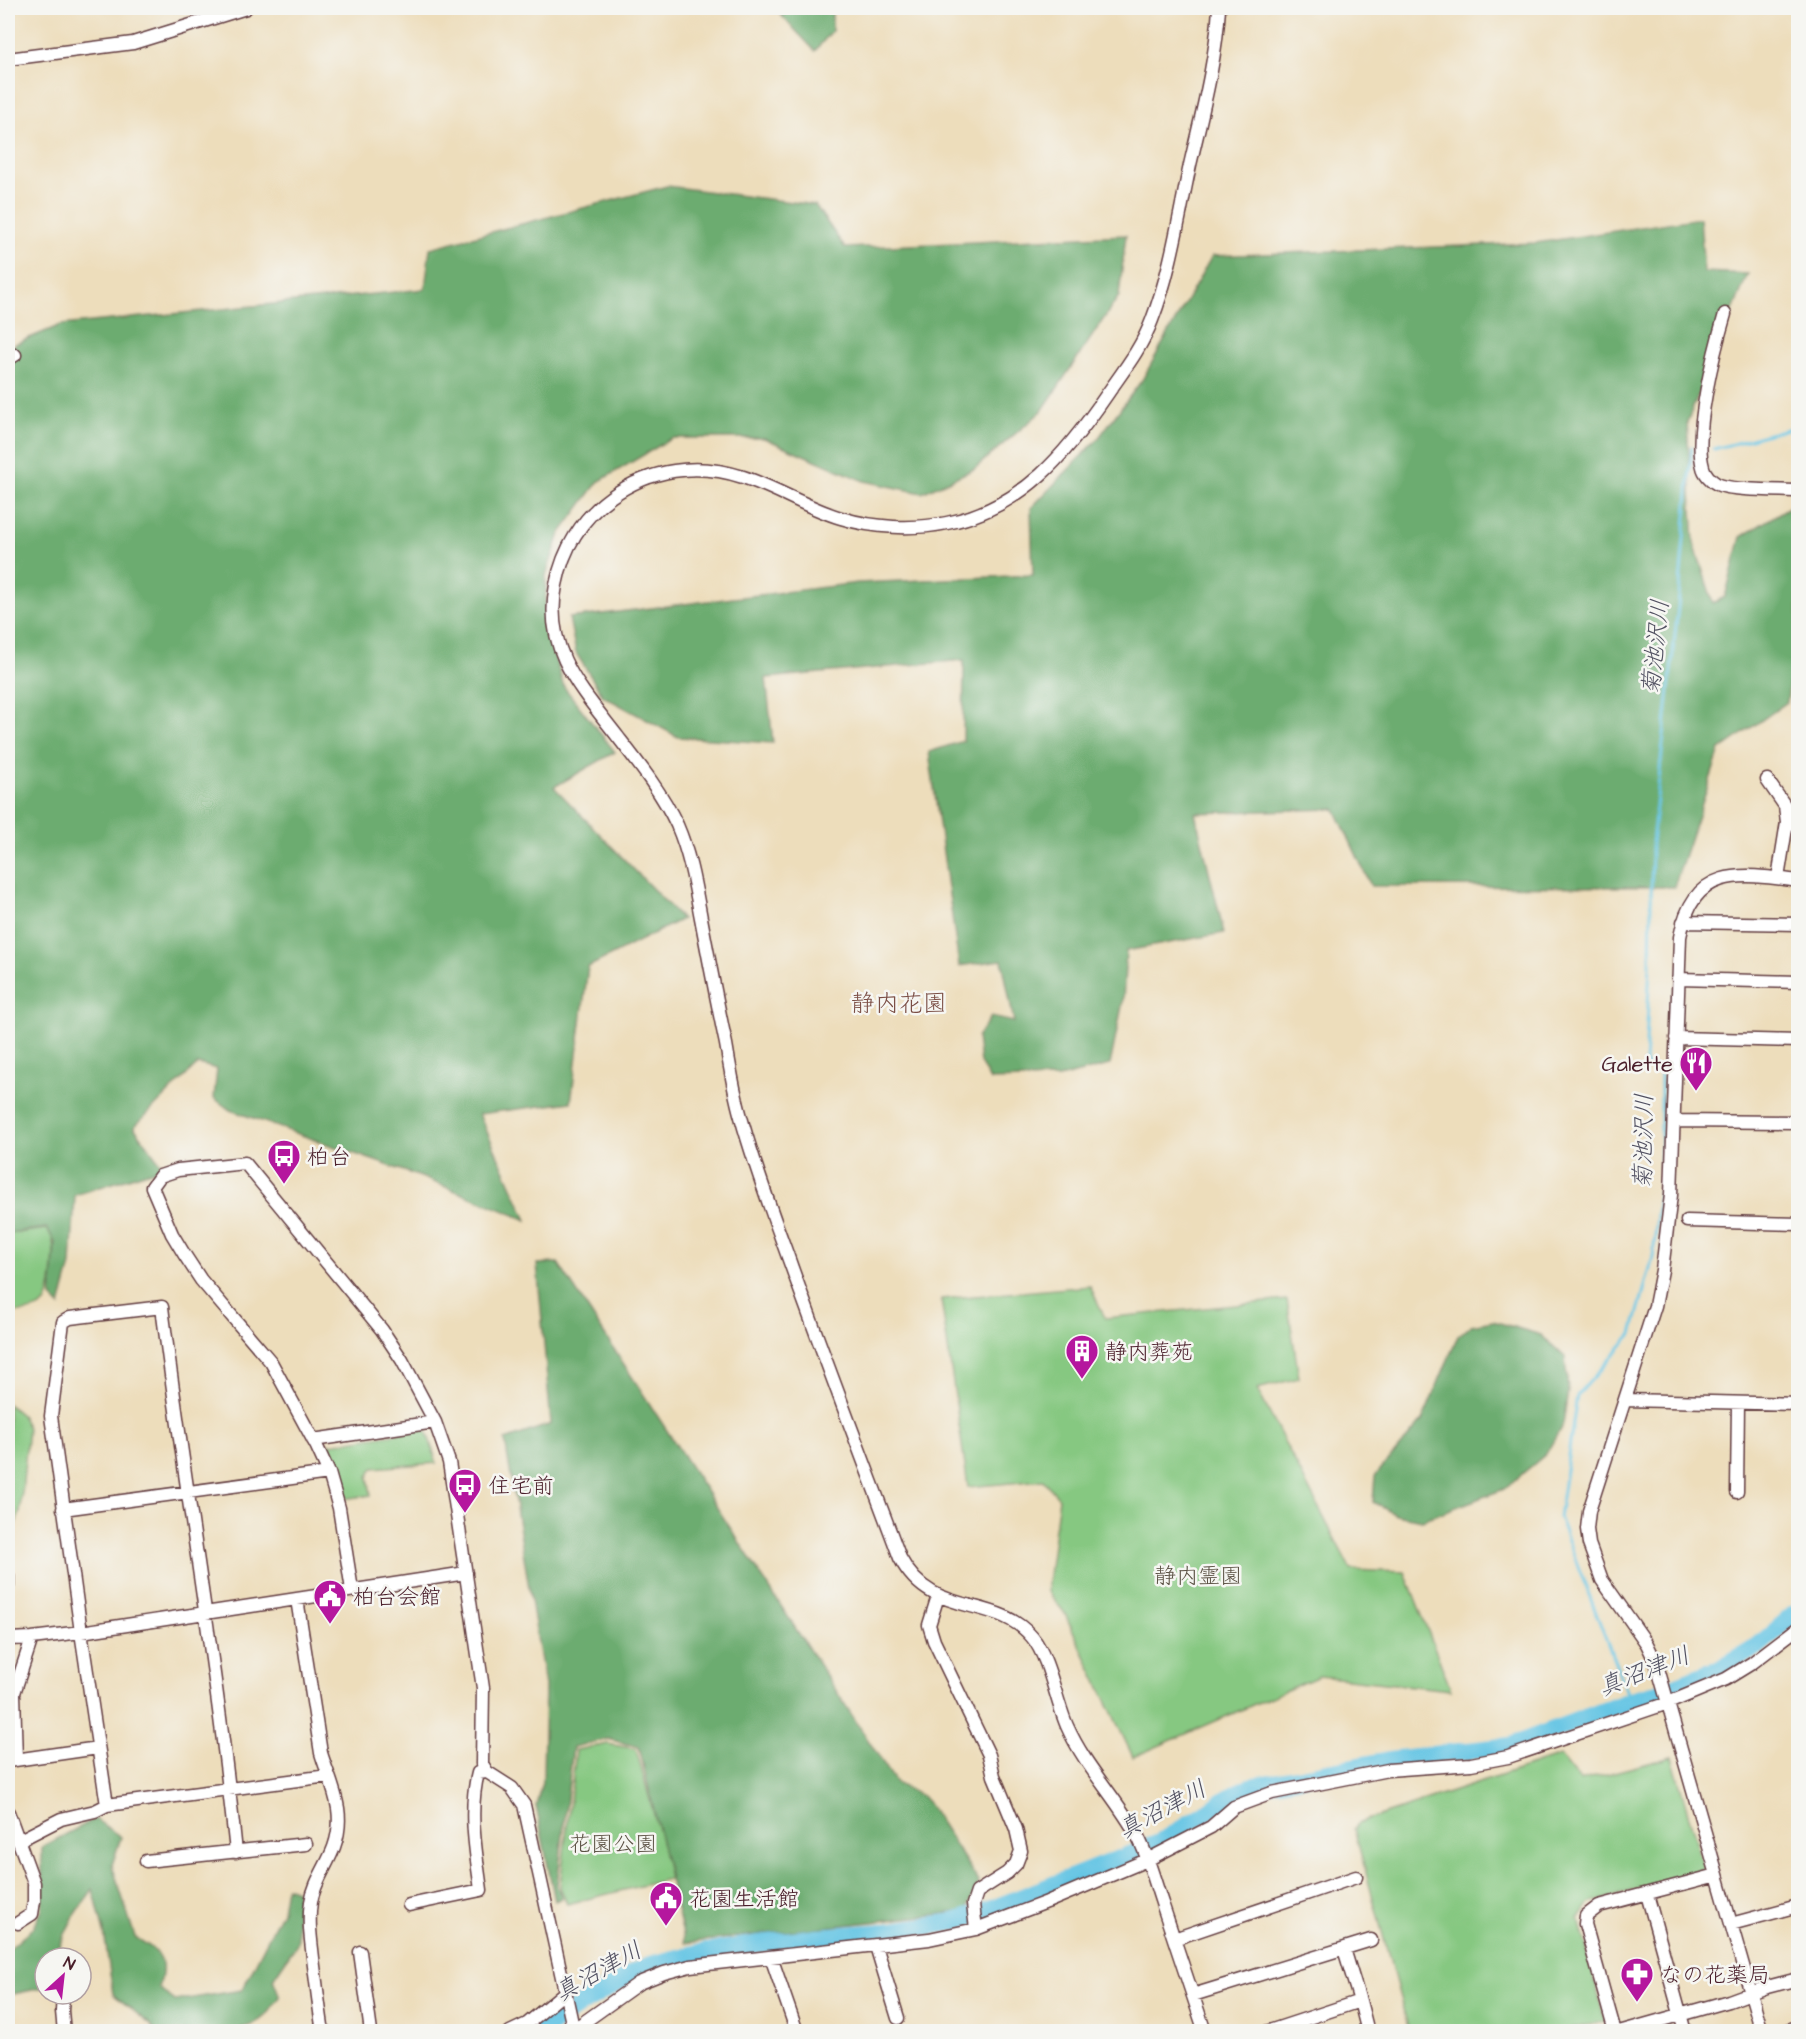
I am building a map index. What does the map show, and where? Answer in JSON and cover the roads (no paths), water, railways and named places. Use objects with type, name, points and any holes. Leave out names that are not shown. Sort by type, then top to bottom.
[{"type":"street","points":[[8,59],[133,43],[246,8]]},
{"type":"street","points":[[1205,2031],[1140,1839],[1080,1751],[1067,1726],[1041,1651],[1034,1639],[1024,1629],[1002,1615],[951,1602],[920,1586],[911,1577],[900,1558],[765,1192],[739,1112],[686,847],[663,798],[620,739],[582,693],[569,672],[560,650],[555,627],[554,605],[560,568],[579,528],[611,497],[631,484],[652,475],[693,468],[715,470],[740,476],[811,508],[841,518],[865,524],[906,527],[948,523],[970,517],[1017,494],[1040,477],[1078,437],[1138,347],[1155,313],[1165,278],[1212,66],[1219,8]]},
{"type":"street","points":[[1725,314],[1713,355],[1703,415],[1701,450],[1703,468],[1709,478],[1718,485],[1746,489],[1798,491]]},
{"type":"street","points":[[1767,780],[1785,806],[1787,822],[1778,878]]},
{"type":"street","points":[[1762,2031],[1662,1681],[1647,1644],[1602,1580],[1588,1544],[1587,1529],[1589,1511],[1655,1306],[1662,1270],[1671,1195],[1678,980],[1683,922],[1697,896],[1716,881],[1739,875],[1798,881]]},
{"type":"street","points":[[1683,922],[1798,924]]},
{"type":"street","points":[[1678,980],[1798,982]]},
{"type":"street","points":[[1676,1038],[1798,1041]]},
{"type":"street","points":[[1674,1121],[1798,1122]]},
{"type":"street","points":[[352,1590],[339,1508],[329,1473],[270,1362],[201,1280],[172,1234],[152,1187],[160,1176],[178,1170],[245,1163],[382,1330],[402,1360],[435,1422],[449,1462],[483,1688],[482,1764],[487,1772],[512,1788],[524,1805],[573,2028],[639,1983],[690,1966],[929,1939],[976,1926],[1047,1902],[1211,1827],[1234,1807],[1272,1793],[1388,1770],[1471,1764],[1509,1757],[1726,1679],[1752,1663],[1798,1628]]},
{"type":"street","points":[[1687,1221],[1798,1224]]},
{"type":"street","points":[[107,1805],[51,1416],[63,1322],[70,1318],[162,1306],[230,1789],[236,1852]]},
{"type":"street","points":[[1625,1400],[1798,1404]]},
{"type":"street","points":[[1737,1492],[1738,1403]]},
{"type":"street","points":[[313,1440],[435,1422]]},
{"type":"street","points":[[63,1509],[329,1473]]},
{"type":"street","points":[[8,1639],[81,1632],[466,1573]]},
{"type":"street","points":[[8,1576],[8,1587]]},
{"type":"street","points":[[938,1596],[929,1625],[934,1641],[989,1755],[994,1776],[1016,1828],[1021,1851],[1016,1864],[1007,1873],[977,1892],[973,1904],[976,1926]]},
{"type":"street","points":[[297,1599],[321,1753],[327,1776],[335,1793],[340,1820],[334,1847],[314,1891],[310,1917],[323,2031]]},
{"type":"street","points":[[32,1638],[14,1693],[12,1760],[98,1748]]},
{"type":"street","points":[[409,1905],[481,1890],[473,1791],[478,1773],[487,1772]]},
{"type":"street","points":[[18,1841],[61,1819],[95,1811],[107,1805],[327,1776]]},
{"type":"street","points":[[8,1812],[34,1883],[32,1914],[18,1923]]},
{"type":"street","points":[[146,1861],[306,1844]]},
{"type":"street","points":[[1717,1875],[1599,1906],[1586,1916],[1585,1924],[1618,2031],[1681,2015],[1798,1979]]},
{"type":"street","points":[[1174,1939],[1356,1877]]},
{"type":"street","points":[[1647,1894],[1685,2031]]},
{"type":"street","points":[[1731,1924],[1798,1906]]},
{"type":"street","points":[[1193,1995],[1371,1940]]},
{"type":"street","points":[[876,1946],[898,2018]]},
{"type":"street","points":[[1344,1948],[1368,2031]]},
{"type":"street","points":[[360,1952],[371,2031]]},
{"type":"street","points":[[771,1957],[797,2031]]},
{"type":"street","points":[[510,2031],[527,2024],[565,1998]]},
{"type":"street","points":[[1266,2031],[1360,2001]]},
{"type":"street","points":[[62,2006],[64,2031]]},
{"type":"street","points":[[1781,2031],[1798,2027]]},
{"type":"waterway","name":"菊池沢川","points":[[1714,449],[1798,426]]},
{"type":"waterway","name":"菊池沢川","points":[[1630,1701],[1559,1517],[1577,1396],[1632,1334],[1653,1257],[1661,1174],[1661,1072],[1645,1064],[1650,965],[1652,843],[1678,607],[1692,447]]},
{"type":"waterway","name":"真沼津川","points":[[541,2032],[583,2003],[650,1965],[694,1954],[759,1944],[887,1932],[954,1922],[982,1913],[1159,1843],[1249,1787],[1390,1760],[1511,1746],[1721,1668],[1758,1646],[1798,1611]]},
{"type":"place","name":"Galette","points":[[1696,1092]]},
{"type":"place","name":"柏台","points":[[284,1185]]},
{"type":"place","name":"静内葬苑","points":[[1082,1380]]},
{"type":"place","name":"住宅前","points":[[465,1514]]},
{"type":"place","name":"柏台会館","points":[[330,1625]]},
{"type":"place","name":"花園生活館","points":[[666,1927]]},
{"type":"place","name":"なの花薬局","points":[[1637,2003]]},
{"type":"district","name":"静内花園","points":[[899,1003]]},
{"type":"park label","name":"静内霊園","points":[[1198,1575]]},
{"type":"park label","name":"花園公園","points":[[613,1843]]}]
